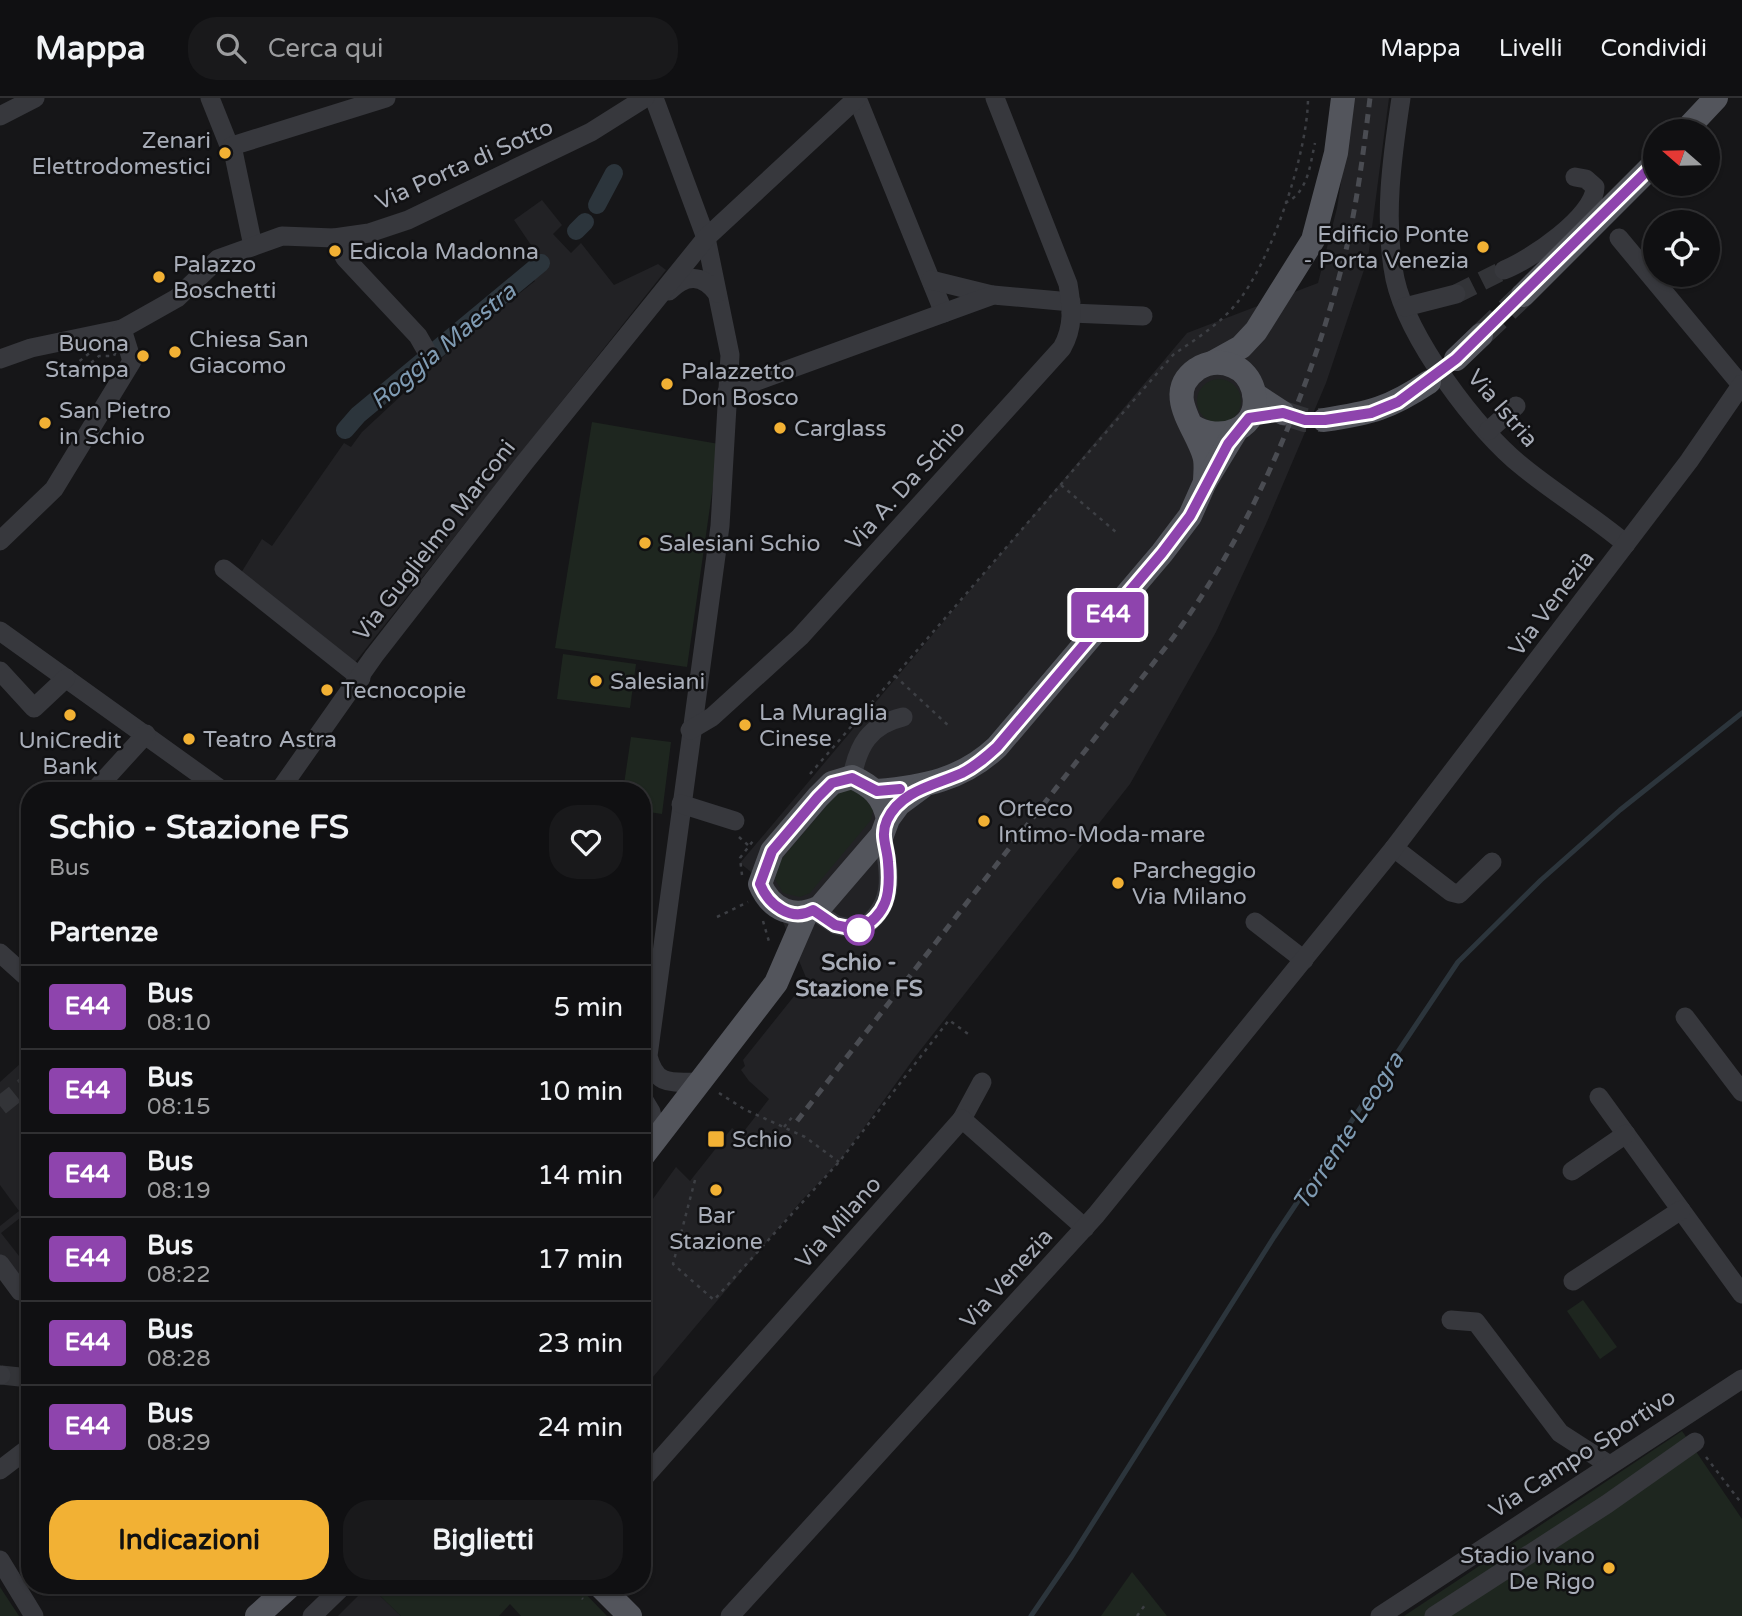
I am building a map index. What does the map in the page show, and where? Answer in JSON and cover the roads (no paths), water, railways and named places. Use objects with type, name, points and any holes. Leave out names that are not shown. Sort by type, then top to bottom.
[{"type":"main road","points":[[1205,482],[1205,457],[1181,404],[1185,381],[1203,365],[1241,347],[1256,331],[1313,240],[1336,153],[1343,98]]},
{"type":"main road","points":[[1696,119],[1716,98]]},
{"type":"main road","points":[[1523,295],[1643,175]]},
{"type":"main road","points":[[1250,385],[1256,331]]},
{"type":"main road","points":[[1456,359],[1480,335]]},
{"type":"main road","points":[[1191,425],[1212,436],[1283,413],[1226,363],[1214,362]]},
{"type":"main road","points":[[1325,420],[1371,413],[1398,402],[1429,382]]},
{"type":"main road","points":[[786,962],[777,908],[765,896],[760,884],[772,851],[832,783],[852,778],[877,791],[923,787],[961,774],[980,763],[997,747],[1162,553],[1190,516],[1205,482],[1243,425]]},
{"type":"main road","points":[[651,1144],[706,1085],[763,1001],[786,962],[809,912],[847,877],[899,804],[923,787]]},
{"type":"main road","points":[[877,791],[885,827]]},
{"type":"main road","points":[[777,908],[809,912]]},
{"type":"main road","points":[[257,1616],[281,1594]]},
{"type":"main road","points":[[608,1594],[630,1616]]},
{"type":"street","points":[[0,116],[35,98]]},
{"type":"street","points":[[210,98],[228,143],[232,146],[253,246]]},
{"type":"street","points":[[232,146],[386,98]]},
{"type":"street","name":"Via Porta di Sotto","points":[[0,359],[31,348],[122,329],[177,298],[218,259],[282,236],[334,239],[369,233],[408,220],[591,132],[645,98]]},
{"type":"street","points":[[651,1014],[720,526],[730,355],[706,238],[654,98]]},
{"type":"street","points":[[857,98],[944,313]]},
{"type":"street","name":"Via Guglielmo Marconi","points":[[286,782],[374,656],[706,238],[857,98]]},
{"type":"street","points":[[995,98],[1068,284],[1071,307]]},
{"type":"street","name":"Via Istria","points":[[1401,98],[1390,208],[1395,280],[1405,307],[1443,376],[1488,431],[1521,466],[1626,544]]},
{"type":"street","points":[[1504,270],[1541,250],[1592,201],[1595,187],[1583,178],[1575,177]]},
{"type":"street","points":[[1619,238],[1742,385]]},
{"type":"street","points":[[334,239],[345,258],[418,336],[426,350]]},
{"type":"street","name":"Via Guglielmo Marconi","points":[[637,324],[675,285],[687,278],[703,279],[717,293]]},
{"type":"street","points":[[931,279],[993,295],[1143,316]]},
{"type":"street","points":[[1405,307],[1456,294]]},
{"type":"street","points":[[727,392],[993,295]]},
{"type":"street","name":"Via A. Da Schio","points":[[690,730],[712,717],[800,636],[1062,348],[1068,337],[1071,307]]},
{"type":"street","points":[[0,541],[54,489],[132,360],[122,329]]},
{"type":"street","name":"Via Venezia","points":[[730,1616],[1085,1228],[1394,848],[1626,544],[1742,385]]},
{"type":"street","points":[[1488,431],[1516,406]]},
{"type":"street","points":[[224,569],[361,678]]},
{"type":"street","points":[[0,631],[211,782]]},
{"type":"street","points":[[0,671],[34,708],[66,678]]},
{"type":"street","points":[[852,778],[856,754],[868,734],[883,722],[903,717]]},
{"type":"street","points":[[102,782],[146,734]]},
{"type":"street","points":[[681,804],[735,821]]},
{"type":"street","points":[[809,912],[835,925],[859,930],[877,920],[887,900],[885,827]]},
{"type":"street","points":[[1394,848],[1451,892],[1459,894],[1492,862]]},
{"type":"street","points":[[1255,922],[1304,960]]},
{"type":"street","points":[[0,953],[21,972]]},
{"type":"street","points":[[1685,1017],[1742,1092]]},
{"type":"street","points":[[651,1070],[662,1080],[706,1085]]},
{"type":"street","name":"Via Milano","points":[[651,1470],[962,1119],[982,1082]]},
{"type":"street","points":[[1599,1097],[1742,1294]]},
{"type":"street","points":[[651,1112],[657,1136]]},
{"type":"street","points":[[962,1119],[1085,1228]]},
{"type":"street","points":[[1572,1171],[1626,1134]]},
{"type":"street","points":[[1573,1282],[1681,1210]]},
{"type":"street","points":[[0,1264],[21,1290]]},
{"type":"street","points":[[1451,1320],[1476,1322],[1560,1433],[1608,1464]]},
{"type":"street","name":"Via Campo Sportivo","points":[[1380,1616],[1608,1464],[1742,1379]]},
{"type":"street","points":[[1434,1616],[1607,1504],[1695,1442]]},
{"type":"street","points":[[0,1470],[21,1454]]},
{"type":"street","points":[[0,1560],[34,1616]]},
{"type":"street","points":[[312,1616],[335,1594]]},
{"type":"waterway","name":"Roggia Maestra","points":[[597,205],[614,173]]},
{"type":"waterway","name":"Roggia Maestra","points":[[576,231],[585,222]]},
{"type":"waterway","name":"Roggia Maestra","points":[[345,430],[358,415],[541,263]]},
{"type":"waterway","name":"Torrente Leogra","points":[[1031,1616],[1072,1556],[1274,1237],[1458,962],[1541,880],[1620,810],[1742,713]]},
{"type":"tunnel","points":[[1456,294],[1504,270]]},
{"type":"tunnel","points":[[1481,335],[1523,295]]},
{"type":"tunnel","points":[[1283,413],[1305,420],[1324,420]]},
{"type":"tunnel","points":[[0,1106],[21,1089]]},
{"type":"tunnel","points":[[1,1375],[21,1377]]},
{"type":"railway","points":[[797,1121],[1169,643],[1224,558],[1272,465],[1311,368],[1327,318],[1351,228],[1370,98]]},
{"type":"place","name":"Zenari Elettrodomestici","points":[[225,153]]},
{"type":"place","name":"Edificio Ponte - Porta Venezia","points":[[1483,247]]},
{"type":"place","name":"Edicola Madonna","points":[[335,251]]},
{"type":"place","name":"Palazzo Boschetti","points":[[159,277]]},
{"type":"place","name":"Chiesa San Giacomo","points":[[175,352]]},
{"type":"place","name":"Buona Stampa","points":[[143,356]]},
{"type":"place","name":"Palazzetto Don Bosco","points":[[667,384]]},
{"type":"place","name":"San Pietro in Schio","points":[[45,423]]},
{"type":"place","name":"Carglass","points":[[780,428]]},
{"type":"place","name":"Salesiani Schio","points":[[645,543]]},
{"type":"place","name":"Salesiani","points":[[596,681]]},
{"type":"place","name":"Tecnocopie","points":[[327,690]]},
{"type":"place","name":"UniCredit Bank","points":[[70,715]]},
{"type":"place","name":"La Muraglia Cinese","points":[[745,725]]},
{"type":"place","name":"Teatro Astra","points":[[189,739]]},
{"type":"place","name":"Orteco Intimo-Moda-mare","points":[[984,821]]},
{"type":"place","name":"Parcheggio Via Milano","points":[[1118,883]]},
{"type":"place","name":"Schio - Stazione FS","points":[[859,930]]},
{"type":"place","name":"Schio","points":[[716,1139]]},
{"type":"place","name":"Bar Stazione","points":[[716,1190]]},
{"type":"place","name":"Stadio Ivano De Rigo","points":[[1609,1568]]}]
